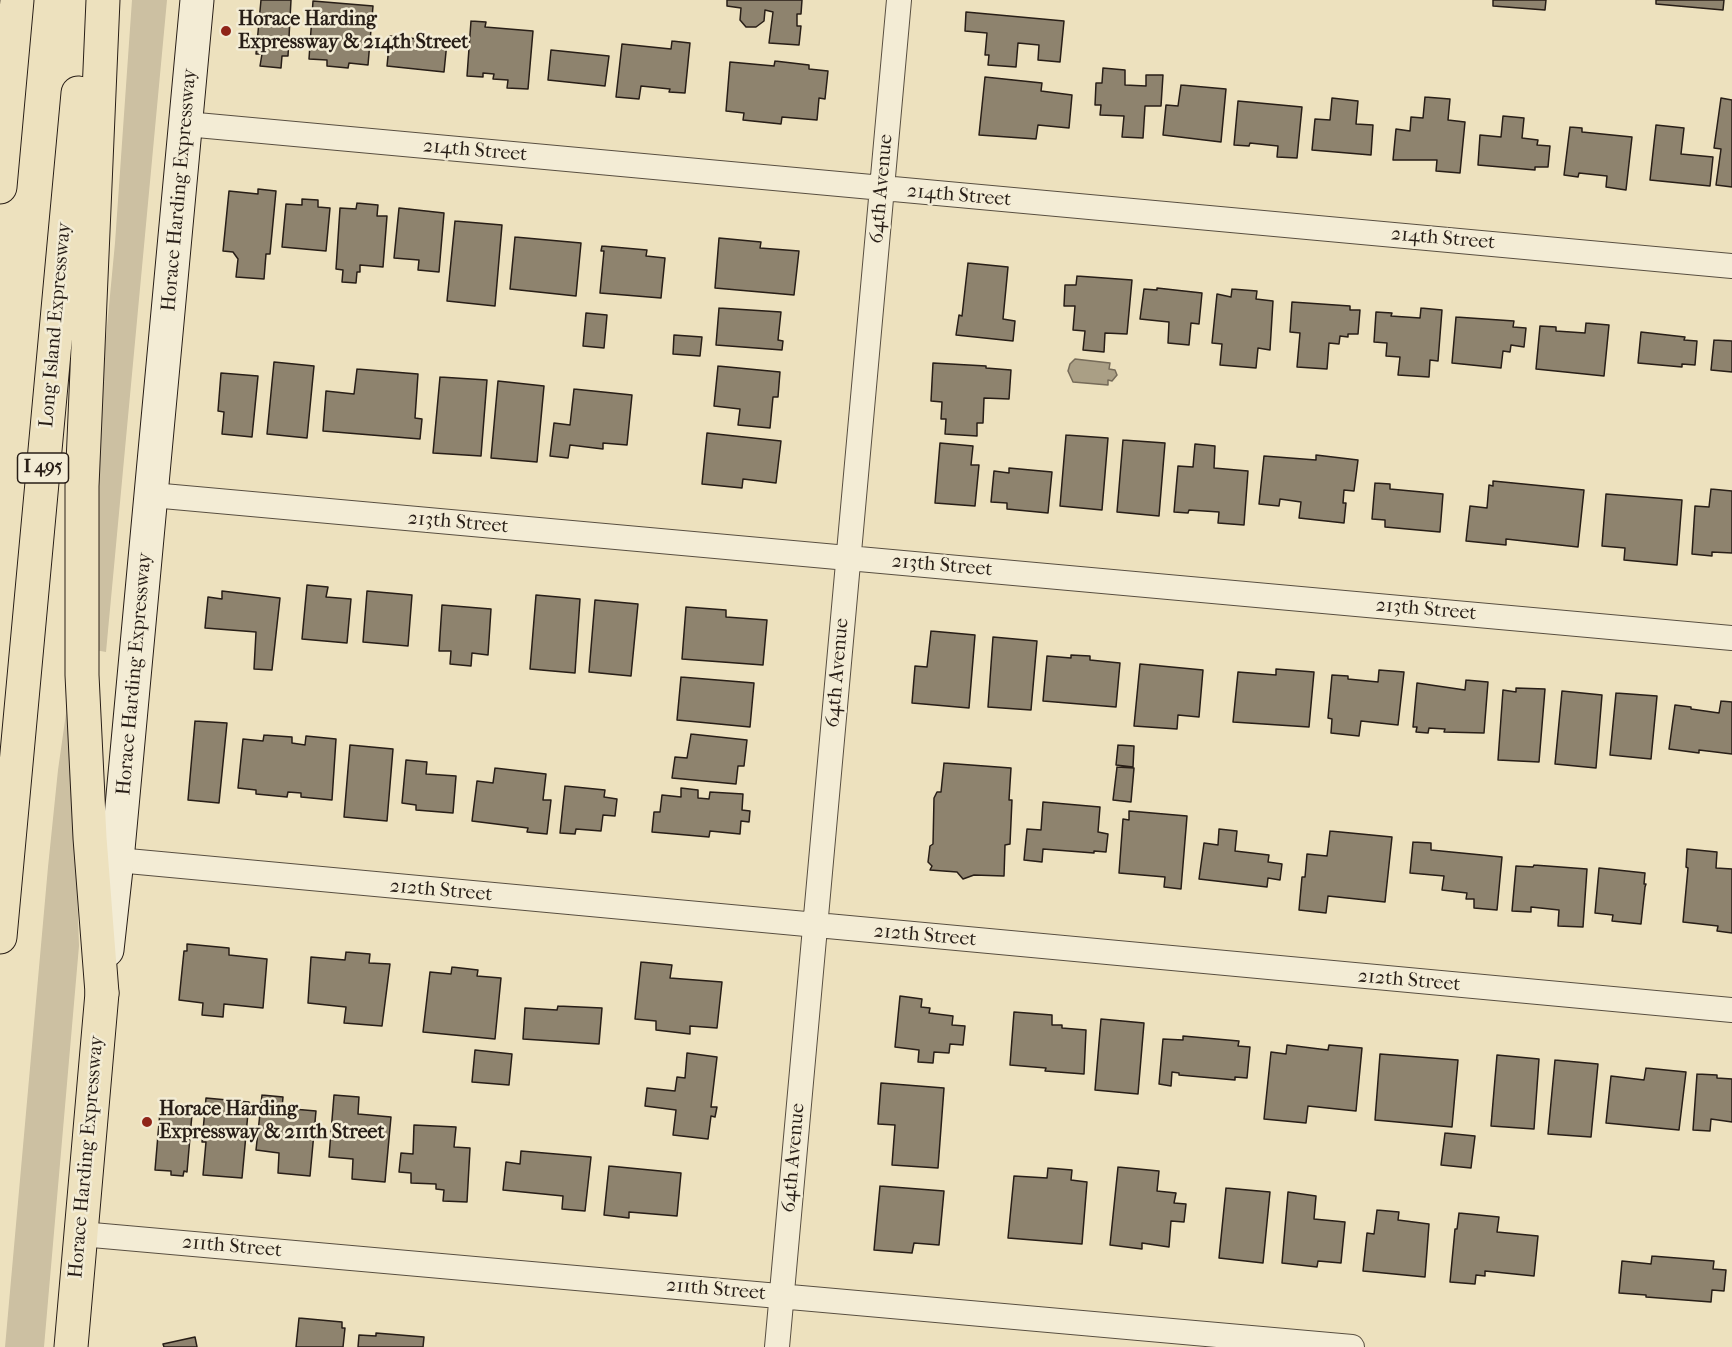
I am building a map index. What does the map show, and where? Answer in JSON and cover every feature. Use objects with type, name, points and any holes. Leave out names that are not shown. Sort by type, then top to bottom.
[{"type":"main road","points":[[0,187],[17,0]]},
{"type":"main road","name":"Long Island Expressway","points":[[0,937],[86,0]]},
{"type":"main road","points":[[102,993],[90,838],[83,687],[82,486],[103,0]]},
{"type":"main road","name":"Horace Harding Expressway","points":[[71,1347],[102,993],[152,495],[197,0]]},
{"type":"street","name":"64th Avenue","points":[[777,1347],[899,0]]},
{"type":"street","name":"214th Street","points":[[186,124],[1732,266]]},
{"type":"street","name":"213th Street","points":[[152,495],[1732,638]]},
{"type":"street","name":"212th Street","points":[[117,860],[1732,1010]]},
{"type":"street","name":"211th Street","points":[[81,1234],[1352,1347]]},
{"type":"shaded area","points":[[132,0],[167,0],[106,652],[95,650],[100,400],[115,243]]},
{"type":"shaded area","points":[[1075,359],[1110,363],[1109,369],[1115,370],[1117,375],[1112,381],[1108,380],[1108,385],[1073,382],[1068,371]]},
{"type":"shaded area","points":[[70,685],[79,946],[44,1347],[5,1347],[48,867]]},
{"type":"building","points":[[261,0],[291,0],[288,56],[282,56],[281,68],[260,66],[262,54],[256,54]]},
{"type":"building","points":[[727,0],[802,0],[801,14],[797,14],[797,26],[801,26],[799,45],[769,43],[773,12],[765,10],[764,21],[756,27],[746,27],[740,20],[741,8],[727,6]]},
{"type":"building","points":[[1493,0],[1546,0],[1545,10],[1493,6]]},
{"type":"building","points":[[1656,0],[1724,0],[1723,10],[1656,4]]},
{"type":"building","points":[[313,1],[373,6],[368,65],[349,63],[348,68],[327,66],[327,60],[309,59]]},
{"type":"building","points":[[966,12],[1064,21],[1060,62],[1038,60],[1039,45],[1018,43],[1016,67],[988,65],[989,55],[985,55],[987,33],[965,31]]},
{"type":"building","points":[[471,21],[486,22],[485,27],[533,31],[528,89],[507,88],[508,80],[493,79],[494,74],[483,73],[483,77],[467,76]]},
{"type":"building","points":[[390,36],[447,42],[444,72],[387,66]]},
{"type":"building","points":[[672,41],[690,43],[685,93],[641,86],[639,99],[616,97],[622,44],[671,49]]},
{"type":"building","points":[[551,50],[609,56],[605,86],[548,80]]},
{"type":"building","points":[[775,61],[809,65],[809,69],[828,71],[825,99],[819,98],[817,120],[782,117],[781,124],[743,120],[744,113],[726,111],[730,62],[774,66]]},
{"type":"building","points":[[1103,68],[1125,70],[1125,85],[1146,86],[1146,75],[1163,75],[1161,106],[1145,106],[1143,138],[1122,137],[1124,116],[1100,115],[1101,105],[1095,105],[1096,83],[1102,83]]},
{"type":"building","points":[[985,77],[1042,83],[1041,91],[1072,95],[1069,128],[1038,125],[1036,139],[979,135]]},
{"type":"building","points":[[1181,85],[1226,89],[1221,142],[1163,135],[1166,105],[1178,106]]},
{"type":"building","points":[[1425,97],[1450,99],[1448,120],[1465,122],[1460,173],[1436,171],[1437,160],[1393,160],[1396,129],[1410,131],[1411,117],[1423,118]]},
{"type":"building","points":[[1332,98],[1358,101],[1356,124],[1373,125],[1371,155],[1312,150],[1315,119],[1330,120]]},
{"type":"building","points":[[1721,98],[1732,100],[1732,187],[1716,185],[1721,149],[1714,148]]},
{"type":"building","points":[[1238,101],[1302,107],[1297,158],[1277,157],[1278,146],[1250,143],[1249,146],[1234,145]]},
{"type":"building","points":[[1503,116],[1524,118],[1522,138],[1538,140],[1537,145],[1550,146],[1548,167],[1535,167],[1535,170],[1478,165],[1480,135],[1501,137]]},
{"type":"building","points":[[1656,125],[1684,128],[1681,154],[1713,157],[1710,186],[1650,180]]},
{"type":"building","points":[[1570,127],[1582,128],[1582,132],[1632,137],[1626,190],[1606,187],[1607,176],[1579,173],[1578,177],[1564,175]]},
{"type":"building","points":[[258,189],[276,191],[270,254],[266,254],[264,279],[236,277],[238,259],[233,252],[223,251],[229,191],[258,194]]},
{"type":"building","points":[[302,199],[318,200],[318,207],[330,208],[326,251],[282,247],[286,204],[302,205]]},
{"type":"building","points":[[357,203],[378,205],[377,216],[387,216],[383,267],[360,265],[356,283],[342,282],[343,270],[336,269],[340,208],[356,209]]},
{"type":"building","points":[[399,208],[444,213],[439,272],[418,270],[419,260],[394,258]]},
{"type":"building","points":[[455,221],[502,225],[495,306],[447,301]]},
{"type":"building","points":[[515,237],[581,243],[576,296],[510,289]]},
{"type":"building","points":[[719,238],[761,242],[760,248],[799,251],[794,295],[715,288]]},
{"type":"building","points":[[602,246],[647,250],[646,256],[665,258],[661,298],[600,293],[604,251],[601,251]]},
{"type":"building","points":[[968,263],[1008,267],[1003,319],[1015,321],[1013,341],[956,335],[959,315],[962,316]]},
{"type":"building","points":[[1077,276],[1132,280],[1127,334],[1105,333],[1104,352],[1083,350],[1085,331],[1073,330],[1075,306],[1064,306],[1065,285],[1076,285]]},
{"type":"building","points":[[1157,288],[1202,293],[1199,324],[1191,323],[1189,345],[1168,343],[1169,322],[1140,319],[1144,289],[1157,290]]},
{"type":"building","points":[[1232,289],[1257,291],[1256,299],[1273,301],[1270,350],[1258,348],[1256,368],[1220,365],[1222,344],[1212,343],[1217,294],[1231,297]]},
{"type":"building","points":[[1292,302],[1350,306],[1350,310],[1360,310],[1358,334],[1348,334],[1348,337],[1340,336],[1339,344],[1329,343],[1327,369],[1297,367],[1300,333],[1290,332]]},
{"type":"building","points":[[719,308],[781,312],[778,340],[783,341],[782,350],[716,345]]},
{"type":"building","points":[[1421,308],[1442,310],[1438,361],[1430,360],[1429,377],[1398,375],[1400,357],[1386,356],[1387,343],[1374,342],[1376,312],[1392,313],[1391,316],[1420,318]]},
{"type":"building","points":[[586,313],[607,315],[604,348],[583,346]]},
{"type":"building","points":[[1456,317],[1514,321],[1513,327],[1526,328],[1524,347],[1511,345],[1510,352],[1503,351],[1501,368],[1452,363]]},
{"type":"building","points":[[1586,323],[1609,325],[1604,376],[1536,369],[1540,326],[1556,327],[1556,331],[1585,333]]},
{"type":"building","points":[[1641,332],[1685,337],[1684,340],[1697,341],[1695,365],[1682,364],[1682,367],[1638,363]]},
{"type":"building","points":[[674,335],[702,337],[700,356],[673,354]]},
{"type":"building","points":[[1714,340],[1732,341],[1732,372],[1711,370]]},
{"type":"building","points":[[274,362],[314,366],[307,438],[267,434]]},
{"type":"building","points":[[933,363],[1011,370],[1009,399],[984,398],[983,423],[977,423],[977,436],[945,434],[946,419],[941,419],[942,402],[931,401]]},
{"type":"building","points":[[718,366],[780,372],[778,397],[773,397],[770,428],[738,425],[740,409],[714,406]]},
{"type":"building","points":[[357,369],[418,374],[415,418],[422,419],[420,439],[323,431],[326,391],[354,394]]},
{"type":"building","points":[[221,373],[258,376],[252,437],[222,434],[224,412],[218,411]]},
{"type":"building","points":[[440,377],[487,380],[481,456],[433,453]]},
{"type":"building","points":[[498,381],[544,386],[537,462],[491,458]]},
{"type":"building","points":[[574,389],[632,395],[627,445],[603,443],[603,449],[570,445],[568,458],[550,456],[554,423],[570,425]]},
{"type":"building","points":[[707,433],[781,441],[776,483],[743,479],[742,488],[702,484]]},
{"type":"building","points":[[1066,435],[1108,438],[1102,510],[1060,506]]},
{"type":"building","points":[[1123,440],[1165,443],[1159,516],[1117,512]]},
{"type":"building","points":[[940,443],[973,446],[971,465],[979,465],[975,506],[935,503]]},
{"type":"building","points":[[1195,444],[1215,446],[1214,468],[1248,471],[1244,525],[1218,523],[1219,512],[1189,510],[1188,513],[1174,512],[1178,466],[1193,467]]},
{"type":"building","points":[[1316,455],[1358,460],[1354,491],[1344,490],[1343,503],[1346,503],[1344,523],[1299,518],[1301,502],[1280,499],[1279,506],[1259,504],[1264,456],[1316,460]]},
{"type":"building","points":[[1009,468],[1052,472],[1048,513],[1007,509],[1007,503],[991,502],[994,471],[1009,473]]},
{"type":"building","points":[[1493,481],[1584,490],[1578,547],[1506,539],[1506,545],[1466,541],[1470,506],[1487,508],[1489,485],[1493,486]]},
{"type":"building","points":[[1375,483],[1390,484],[1390,489],[1443,494],[1440,532],[1385,527],[1385,520],[1372,519]]},
{"type":"building","points":[[1711,489],[1732,491],[1732,553],[1712,552],[1712,556],[1692,554],[1695,506],[1709,507]]},
{"type":"building","points":[[1606,494],[1682,500],[1677,565],[1624,560],[1625,548],[1602,546]]},
{"type":"building","points":[[307,585],[328,587],[326,597],[351,599],[347,643],[302,639]]},
{"type":"building","points":[[222,591],[280,598],[272,670],[254,669],[256,632],[205,628],[208,597],[222,599]]},
{"type":"building","points":[[367,591],[412,595],[408,646],[363,642]]},
{"type":"building","points":[[536,595],[580,599],[575,673],[530,669]]},
{"type":"building","points":[[595,600],[638,604],[631,676],[589,672]]},
{"type":"building","points":[[442,605],[491,609],[488,655],[472,653],[471,666],[450,664],[451,651],[439,651]]},
{"type":"building","points":[[686,607],[726,610],[726,617],[767,620],[763,665],[682,659]]},
{"type":"building","points":[[931,631],[975,635],[969,708],[912,703],[915,666],[927,667]]},
{"type":"building","points":[[993,637],[1037,641],[1031,710],[988,707]]},
{"type":"building","points":[[1071,655],[1090,656],[1090,660],[1120,663],[1116,707],[1043,701],[1047,656],[1071,658]]},
{"type":"building","points":[[1140,664],[1203,670],[1199,717],[1178,715],[1177,729],[1134,726]]},
{"type":"building","points":[[1276,669],[1314,672],[1309,727],[1233,722],[1238,672],[1276,675]]},
{"type":"building","points":[[1379,670],[1404,672],[1398,725],[1361,721],[1359,736],[1331,733],[1332,719],[1328,718],[1332,675],[1378,682]]},
{"type":"building","points":[[681,677],[754,683],[750,727],[677,720]]},
{"type":"building","points":[[1466,680],[1488,682],[1484,733],[1444,732],[1445,729],[1429,728],[1428,733],[1416,732],[1417,727],[1413,727],[1417,683],[1465,690]]},
{"type":"building","points":[[1516,688],[1545,689],[1539,762],[1498,760],[1503,690],[1516,692]]},
{"type":"building","points":[[1562,691],[1602,695],[1596,768],[1555,764]]},
{"type":"building","points":[[1616,693],[1657,696],[1651,759],[1610,755]]},
{"type":"building","points":[[1721,701],[1732,702],[1732,754],[1669,749],[1675,705],[1719,713]]},
{"type":"building","points":[[195,721],[227,723],[219,803],[188,800]]},
{"type":"building","points":[[691,734],[747,740],[744,766],[738,766],[736,784],[672,778],[675,757],[687,758]]},
{"type":"building","points":[[264,735],[292,737],[292,743],[305,745],[306,736],[336,739],[332,800],[301,797],[301,793],[288,792],[287,797],[256,794],[256,790],[238,788],[243,739],[263,741]]},
{"type":"building","points":[[350,745],[393,749],[387,821],[344,817]]},
{"type":"building","points":[[1118,745],[1134,746],[1133,767],[1116,765]]},
{"type":"building","points":[[406,760],[427,762],[426,774],[456,776],[453,813],[416,810],[416,805],[402,803]]},
{"type":"building","points":[[944,763],[1011,768],[1010,844],[1005,845],[1004,876],[974,875],[963,879],[957,872],[930,870],[932,866],[928,862],[930,846],[933,844],[934,798],[937,792],[941,792]]},
{"type":"building","points":[[1117,767],[1134,768],[1131,802],[1113,800]]},
{"type":"building","points":[[495,768],[546,774],[543,800],[551,800],[547,834],[527,832],[528,828],[472,821],[477,781],[493,783]]},
{"type":"building","points":[[565,786],[605,790],[604,797],[617,799],[615,816],[603,815],[601,831],[576,829],[575,834],[560,833]]},
{"type":"building","points":[[681,788],[698,790],[698,798],[709,799],[710,792],[743,794],[742,810],[750,811],[749,822],[741,821],[740,834],[710,831],[709,837],[652,832],[654,812],[660,812],[662,795],[681,797]]},
{"type":"building","points":[[1043,802],[1100,807],[1098,832],[1108,834],[1106,852],[1043,849],[1042,862],[1024,860],[1027,829],[1041,830]]},
{"type":"building","points":[[1129,811],[1187,816],[1181,889],[1164,887],[1165,877],[1119,873],[1123,819],[1129,820]]},
{"type":"building","points":[[1219,829],[1237,831],[1235,851],[1269,855],[1268,862],[1282,864],[1280,880],[1268,878],[1267,887],[1199,879],[1204,843],[1218,845]]},
{"type":"building","points":[[1330,831],[1392,837],[1385,902],[1328,896],[1326,913],[1299,910],[1307,854],[1327,856]]},
{"type":"building","points":[[1413,842],[1431,843],[1431,850],[1502,857],[1497,910],[1474,908],[1474,899],[1466,899],[1467,893],[1442,890],[1444,876],[1410,873]]},
{"type":"building","points":[[1687,849],[1717,852],[1716,868],[1732,869],[1732,933],[1717,931],[1718,926],[1683,922],[1688,868],[1686,867]]},
{"type":"building","points":[[1534,865],[1587,869],[1583,927],[1558,926],[1559,910],[1531,907],[1531,912],[1512,911],[1516,866],[1533,867]]},
{"type":"building","points":[[1599,868],[1645,873],[1644,884],[1646,884],[1641,924],[1612,921],[1613,915],[1595,913]]},
{"type":"building","points":[[187,944],[229,948],[229,955],[267,959],[263,1008],[224,1004],[223,1017],[202,1015],[203,1003],[179,1000],[184,951],[187,951]]},
{"type":"building","points":[[346,952],[370,954],[369,963],[390,964],[382,1026],[344,1023],[346,1007],[308,1003],[311,957],[345,960]]},
{"type":"building","points":[[641,962],[672,965],[670,978],[722,982],[717,1028],[690,1026],[690,1034],[656,1030],[656,1021],[635,1019]]},
{"type":"building","points":[[452,967],[478,970],[477,976],[501,978],[495,1039],[423,1032],[430,972],[451,974]]},
{"type":"building","points":[[900,996],[922,999],[921,1007],[930,1008],[929,1013],[953,1016],[952,1025],[965,1026],[963,1045],[950,1044],[949,1053],[934,1052],[933,1063],[918,1062],[919,1050],[895,1047]]},
{"type":"building","points":[[558,1006],[602,1008],[599,1044],[523,1039],[525,1008],[557,1010]]},
{"type":"building","points":[[1014,1012],[1052,1015],[1052,1025],[1086,1030],[1084,1074],[1010,1065]]},
{"type":"building","points":[[1101,1019],[1144,1023],[1138,1094],[1095,1090]]},
{"type":"building","points":[[1183,1036],[1239,1041],[1238,1046],[1250,1047],[1247,1078],[1235,1077],[1235,1080],[1179,1075],[1179,1073],[1172,1072],[1171,1086],[1159,1084],[1163,1039],[1183,1040]]},
{"type":"building","points":[[1287,1045],[1328,1050],[1329,1045],[1362,1048],[1356,1111],[1308,1106],[1306,1123],[1264,1119],[1271,1052],[1286,1054]]},
{"type":"building","points":[[475,1050],[512,1054],[509,1085],[472,1082]]},
{"type":"building","points":[[687,1053],[717,1057],[711,1107],[717,1107],[715,1117],[711,1116],[708,1139],[673,1135],[676,1110],[645,1106],[647,1088],[675,1091],[677,1077],[685,1078]]},
{"type":"building","points":[[1380,1054],[1458,1060],[1452,1127],[1375,1120]]},
{"type":"building","points":[[1497,1055],[1539,1059],[1534,1129],[1491,1126]]},
{"type":"building","points":[[1555,1060],[1598,1064],[1591,1137],[1548,1134]]},
{"type":"building","points":[[1646,1068],[1686,1072],[1679,1130],[1606,1123],[1611,1076],[1644,1080]]},
{"type":"building","points":[[1697,1074],[1717,1075],[1717,1078],[1732,1079],[1732,1122],[1711,1119],[1710,1131],[1693,1130]]},
{"type":"building","points":[[881,1083],[944,1088],[938,1168],[892,1165],[895,1125],[878,1124]]},
{"type":"building","points":[[262,1095],[283,1097],[282,1108],[316,1111],[310,1176],[278,1173],[279,1153],[256,1150]]},
{"type":"building","points":[[334,1095],[359,1097],[358,1114],[391,1117],[385,1182],[352,1179],[353,1159],[329,1157]]},
{"type":"building","points":[[206,1098],[249,1102],[242,1178],[203,1175],[206,1142],[202,1142]]},
{"type":"building","points":[[160,1111],[192,1114],[187,1172],[184,1171],[183,1176],[171,1175],[171,1171],[155,1170]]},
{"type":"building","points":[[414,1125],[456,1127],[454,1147],[470,1148],[467,1202],[443,1201],[444,1190],[436,1189],[436,1184],[411,1183],[411,1173],[399,1172],[401,1153],[413,1154]]},
{"type":"building","points":[[1445,1133],[1475,1136],[1471,1168],[1441,1165]]},
{"type":"building","points":[[521,1151],[591,1157],[585,1211],[562,1209],[563,1196],[503,1190],[506,1162],[520,1164]]},
{"type":"building","points":[[609,1166],[681,1173],[677,1216],[629,1212],[629,1218],[604,1215]]},
{"type":"building","points":[[1118,1167],[1159,1171],[1157,1191],[1176,1193],[1174,1203],[1186,1204],[1184,1222],[1171,1221],[1169,1247],[1142,1243],[1142,1249],[1110,1245]]},
{"type":"building","points":[[1048,1168],[1072,1170],[1071,1180],[1087,1182],[1082,1244],[1008,1238],[1014,1176],[1047,1178]]},
{"type":"building","points":[[880,1186],[944,1191],[939,1245],[914,1243],[912,1253],[874,1250]]},
{"type":"building","points":[[1226,1188],[1270,1192],[1263,1263],[1219,1258]]},
{"type":"building","points":[[1288,1192],[1316,1196],[1314,1219],[1345,1222],[1341,1263],[1318,1261],[1317,1267],[1282,1263]]},
{"type":"building","points":[[1377,1210],[1399,1212],[1398,1220],[1429,1224],[1425,1277],[1363,1271],[1367,1233],[1374,1234]]},
{"type":"building","points":[[1459,1213],[1499,1217],[1497,1232],[1538,1236],[1534,1276],[1485,1271],[1485,1276],[1476,1275],[1475,1284],[1450,1282],[1455,1229],[1457,1229]]},
{"type":"building","points":[[1652,1256],[1714,1261],[1713,1269],[1726,1270],[1724,1291],[1712,1290],[1711,1302],[1619,1293],[1622,1261],[1651,1264]]},
{"type":"building","points":[[299,1318],[342,1322],[342,1328],[345,1328],[343,1347],[296,1347]]},
{"type":"building","points":[[376,1333],[424,1337],[423,1347],[358,1347],[359,1335],[376,1336]]},
{"type":"building","points":[[195,1337],[197,1347],[164,1347],[163,1344]]},
{"type":"place","name":"Horace Harding Expressway & 214th Street","points":[[226,31]]},
{"type":"place","name":"Horace Harding Expressway & 211th Street","points":[[147,1122]]}]
